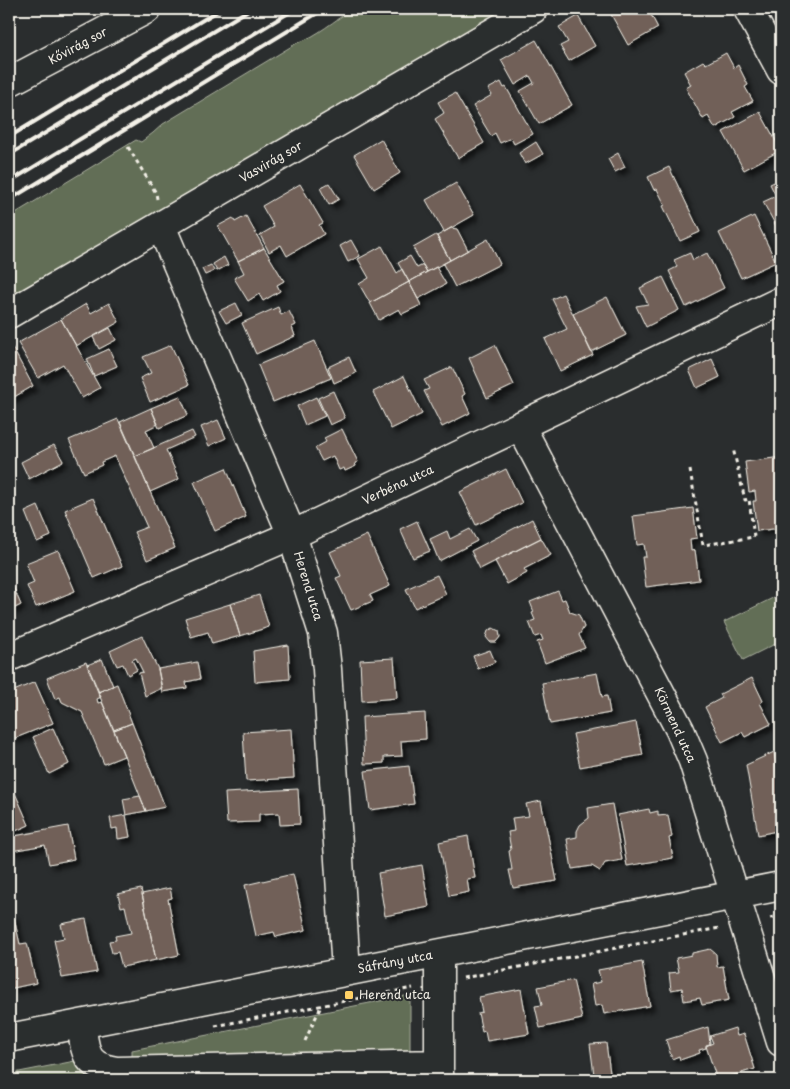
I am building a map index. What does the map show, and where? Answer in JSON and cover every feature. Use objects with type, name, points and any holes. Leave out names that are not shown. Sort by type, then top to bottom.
[{"type":"street","name":"Kővirág sor","points":[[9,82],[147,9]]},
{"type":"street","name":"Vasvirág sor","points":[[9,314],[533,9]]},
{"type":"street","points":[[748,9],[781,70]]},
{"type":"street","name":"Herend utca","points":[[160,226],[292,535],[323,633],[327,669],[346,971]]},
{"type":"street","name":"Verbéna utca","points":[[9,657],[292,535],[781,301]]},
{"type":"street","name":"Körmend utca","points":[[521,427],[548,482],[680,730],[693,761],[781,1042]]},
{"type":"street","name":"Sáfrány utca","points":[[9,1038],[781,886]]},
{"type":"street","points":[[81,1024],[86,1051],[90,1060],[102,1068],[117,1071],[439,1072],[439,954]]},
{"type":"path","points":[[128,148],[156,192],[160,226]]},
{"type":"path","points":[[690,470],[703,545],[754,537],[749,499],[745,500],[733,448]]},
{"type":"path","points":[[321,1006],[781,916]]},
{"type":"green space","points":[[353,9],[533,9],[9,314],[9,217],[136,140],[141,142],[163,124],[297,43],[319,32]]},
{"type":"green space","points":[[781,594],[781,641],[743,660],[724,622]]},
{"type":"green space","points":[[410,995],[410,1053],[132,1057],[132,1050]]},
{"type":"green space","points":[[80,1060],[94,1080],[9,1080],[9,1074]]},
{"type":"building","points":[[608,9],[648,9],[658,28],[628,45]]},
{"type":"building","points":[[578,16],[595,46],[569,61],[560,46],[568,42],[559,27]]},
{"type":"building","points":[[536,40],[572,105],[539,124],[520,91],[534,83],[530,76],[515,85],[501,60]]},
{"type":"building","points":[[726,53],[734,68],[738,65],[748,85],[745,87],[753,101],[732,112],[735,117],[715,128],[708,116],[703,119],[686,88],[691,85],[684,72],[703,61],[706,64]]},
{"type":"building","points":[[501,82],[504,88],[506,87],[533,134],[514,144],[511,138],[500,143],[495,133],[491,136],[473,106],[492,95],[488,89]]},
{"type":"building","points":[[455,93],[484,143],[458,158],[435,119],[444,113],[438,102]]},
{"type":"building","points":[[760,112],[781,150],[744,170],[723,132]]},
{"type":"building","points":[[381,139],[400,173],[374,189],[354,155]]},
{"type":"building","points":[[536,142],[543,154],[525,164],[519,153]]},
{"type":"building","points":[[618,153],[625,167],[615,172],[608,159]]},
{"type":"building","points":[[669,167],[700,232],[680,241],[657,189],[654,190],[648,177]]},
{"type":"building","points":[[781,179],[781,235],[763,202],[776,196],[770,184]]},
{"type":"building","points":[[329,183],[339,199],[329,205],[320,188]]},
{"type":"building","points":[[456,183],[474,215],[444,232],[426,200]]},
{"type":"building","points":[[300,184],[323,223],[319,225],[324,234],[287,256],[281,245],[269,252],[260,235],[274,227],[262,206]]},
{"type":"building","points":[[246,216],[264,248],[238,261],[218,226],[233,218],[235,222]]},
{"type":"building","points":[[754,216],[776,262],[741,278],[719,233]]},
{"type":"building","points":[[451,228],[457,229],[468,250],[450,260],[437,236]]},
{"type":"building","points":[[436,235],[450,260],[427,272],[413,248]]},
{"type":"building","points":[[488,239],[500,264],[455,287],[443,264]]},
{"type":"building","points":[[351,240],[360,256],[348,262],[340,246]]},
{"type":"building","points":[[382,246],[397,273],[402,269],[409,282],[370,303],[359,284],[369,278],[358,259]]},
{"type":"building","points":[[264,248],[284,281],[277,285],[280,291],[263,301],[259,294],[248,301],[234,278],[244,273],[238,261]]},
{"type":"building","points":[[690,253],[693,260],[707,253],[724,288],[686,307],[669,271],[677,267],[674,260]]},
{"type":"building","points":[[410,256],[417,268],[423,265],[427,272],[409,282],[398,263]]},
{"type":"building","points":[[224,257],[228,265],[217,271],[213,264]]},
{"type":"building","points":[[211,265],[214,271],[205,275],[202,269]]},
{"type":"building","points":[[436,267],[446,284],[418,299],[409,282]]},
{"type":"building","points":[[663,277],[679,310],[646,327],[636,306],[648,304],[640,288]]},
{"type":"building","points":[[409,282],[421,305],[402,314],[399,309],[379,320],[370,303]]},
{"type":"building","points":[[563,294],[593,355],[560,371],[545,339],[567,329],[552,299]]},
{"type":"building","points":[[607,297],[626,335],[591,352],[573,314]]},
{"type":"building","points":[[109,303],[119,322],[76,346],[61,319],[86,304],[91,313]]},
{"type":"building","points":[[236,303],[242,315],[226,323],[219,311]]},
{"type":"building","points":[[278,307],[281,315],[289,311],[296,325],[292,327],[295,336],[256,354],[242,323]]},
{"type":"building","points":[[61,319],[100,388],[82,398],[63,364],[38,378],[18,343]]},
{"type":"building","points":[[110,328],[116,340],[99,349],[93,337]]},
{"type":"building","points":[[315,341],[331,378],[273,402],[258,365]]},
{"type":"building","points":[[171,345],[189,385],[150,402],[140,378],[151,373],[143,357]]},
{"type":"building","points":[[495,345],[514,385],[487,398],[469,358]]},
{"type":"building","points":[[12,347],[33,386],[9,400],[9,349]]},
{"type":"building","points":[[109,349],[117,366],[94,376],[87,359]]},
{"type":"building","points":[[349,357],[356,373],[334,383],[328,367]]},
{"type":"building","points":[[712,359],[720,377],[697,388],[689,370]]},
{"type":"building","points":[[452,367],[465,394],[462,396],[470,413],[442,427],[424,391],[429,389],[424,380]]},
{"type":"building","points":[[404,376],[422,414],[391,429],[373,392]]},
{"type":"building","points":[[333,391],[345,418],[330,425],[318,398]]},
{"type":"building","points":[[180,396],[188,415],[159,428],[151,408]]},
{"type":"building","points":[[316,397],[325,416],[305,425],[297,406]]},
{"type":"building","points":[[151,408],[158,424],[146,430],[154,448],[135,456],[120,422]]},
{"type":"building","points":[[118,419],[175,548],[147,560],[134,532],[147,527],[115,456],[101,462],[102,465],[84,473],[69,440]]},
{"type":"building","points":[[218,420],[226,438],[209,446],[201,427]]},
{"type":"building","points":[[342,429],[358,462],[355,463],[356,466],[345,471],[344,468],[339,470],[333,456],[322,461],[315,448],[326,442],[324,438]]},
{"type":"building","points":[[192,431],[195,437],[166,450],[179,479],[150,492],[135,456]]},
{"type":"building","points":[[54,445],[63,461],[29,479],[21,462]]},
{"type":"building","points":[[781,457],[781,528],[757,531],[753,501],[756,501],[755,491],[749,492],[745,462]]},
{"type":"building","points":[[226,468],[246,517],[215,531],[194,482]]},
{"type":"building","points":[[506,469],[522,503],[476,525],[460,492]]},
{"type":"building","points":[[93,498],[122,566],[94,578],[65,510]]},
{"type":"building","points":[[38,506],[51,536],[37,542],[25,512]]},
{"type":"building","points":[[693,508],[697,538],[690,539],[691,551],[695,550],[699,580],[646,587],[642,557],[646,557],[644,544],[637,545],[633,516]]},
{"type":"building","points":[[532,519],[541,538],[480,569],[471,551]]},
{"type":"building","points":[[417,521],[430,551],[413,558],[400,529]]},
{"type":"building","points":[[470,529],[477,541],[439,561],[430,539],[447,531],[450,539]]},
{"type":"building","points":[[367,535],[390,586],[370,595],[373,601],[351,610],[336,578],[341,576],[330,552]]},
{"type":"building","points":[[541,538],[551,555],[524,569],[527,573],[507,584],[495,561]]},
{"type":"building","points":[[58,550],[75,591],[36,607],[27,586],[34,583],[26,563]]},
{"type":"building","points":[[437,575],[446,594],[415,608],[406,589]]},
{"type":"building","points":[[9,577],[21,605],[9,611]]},
{"type":"building","points":[[558,591],[562,600],[565,599],[570,612],[579,615],[584,627],[579,635],[585,648],[545,663],[537,642],[543,640],[541,635],[535,637],[529,622],[535,620],[530,602]]},
{"type":"building","points":[[259,595],[269,627],[240,636],[230,604]]},
{"type":"building","points":[[230,604],[240,636],[212,644],[208,632],[191,637],[185,618]]},
{"type":"building","points":[[493,628],[499,631],[500,637],[496,642],[490,642],[486,637],[488,631]]},
{"type":"building","points":[[142,636],[158,669],[162,688],[145,696],[139,673],[143,672],[136,658],[132,660],[137,670],[128,675],[123,664],[117,666],[110,651]]},
{"type":"building","points":[[288,645],[290,679],[255,682],[253,651]]},
{"type":"building","points":[[490,650],[495,662],[478,669],[473,656]]},
{"type":"building","points":[[394,658],[397,698],[362,701],[360,660]]},
{"type":"building","points":[[102,659],[113,686],[98,692],[87,665]]},
{"type":"building","points":[[86,662],[101,697],[97,699],[98,703],[102,702],[124,756],[104,764],[82,712],[62,702],[60,697],[55,699],[47,678]]},
{"type":"building","points":[[197,662],[200,679],[186,682],[187,688],[162,692],[158,669]]},
{"type":"building","points":[[597,673],[602,697],[607,696],[610,713],[550,724],[542,683]]},
{"type":"building","points":[[752,678],[763,701],[760,703],[771,724],[745,737],[742,732],[722,742],[705,707],[722,698],[720,694]]},
{"type":"building","points":[[35,682],[53,723],[13,739],[9,728],[9,693]]},
{"type":"building","points":[[117,684],[132,723],[114,730],[98,692]]},
{"type":"building","points":[[425,713],[426,739],[401,741],[402,756],[384,757],[384,763],[364,764],[362,717]]},
{"type":"building","points":[[636,722],[643,755],[580,767],[573,734]]},
{"type":"building","points":[[132,723],[165,807],[146,811],[114,730]]},
{"type":"building","points":[[53,728],[69,764],[49,774],[33,737]]},
{"type":"building","points":[[291,729],[294,778],[246,781],[243,732]]},
{"type":"building","points":[[774,752],[781,794],[781,830],[758,835],[746,765]]},
{"type":"building","points":[[409,766],[414,804],[370,810],[365,771]]},
{"type":"building","points":[[298,789],[300,824],[280,825],[279,813],[259,814],[259,822],[227,823],[225,793]]},
{"type":"building","points":[[15,793],[29,825],[9,834],[9,796]]},
{"type":"building","points":[[140,796],[146,811],[126,815],[123,799]]},
{"type":"building","points":[[541,801],[557,881],[513,888],[509,870],[512,870],[508,832],[514,831],[512,818],[529,816],[526,804]]},
{"type":"building","points":[[612,804],[622,860],[605,863],[600,871],[592,866],[572,869],[567,839],[577,837],[580,825],[589,818],[588,808]]},
{"type":"building","points":[[649,809],[650,813],[658,811],[658,816],[668,815],[672,837],[669,838],[673,858],[627,866],[618,815]]},
{"type":"building","points":[[126,815],[130,837],[118,839],[117,828],[112,829],[110,818]]},
{"type":"building","points":[[68,826],[74,859],[49,864],[45,845],[11,851],[9,837]]},
{"type":"building","points":[[468,836],[475,878],[467,879],[469,892],[449,896],[439,842]]},
{"type":"building","points":[[422,865],[429,907],[385,916],[378,873]]},
{"type":"building","points":[[293,874],[306,930],[276,937],[274,932],[256,936],[245,885]]},
{"type":"building","points":[[170,888],[172,898],[168,899],[179,955],[156,960],[142,894]]},
{"type":"building","points":[[141,889],[156,960],[122,967],[118,952],[112,953],[109,941],[116,940],[115,936],[131,933],[125,906],[121,907],[118,894]]},
{"type":"building","points":[[13,914],[20,944],[27,943],[36,983],[9,989],[9,915]]},
{"type":"building","points":[[86,919],[97,972],[62,978],[54,940],[64,938],[61,924]]},
{"type":"building","points":[[710,949],[716,954],[717,967],[723,966],[729,1000],[702,1005],[700,998],[684,1001],[682,988],[671,990],[669,973],[679,972],[676,958]]},
{"type":"building","points":[[642,962],[650,1006],[604,1014],[602,1005],[595,1006],[591,984],[601,982],[598,970]]},
{"type":"building","points":[[573,980],[582,1019],[540,1028],[535,1006],[542,1005],[538,987]]},
{"type":"building","points":[[521,989],[529,1034],[487,1041],[485,1031],[482,1032],[478,1013],[482,1012],[479,997]]},
{"type":"building","points":[[708,1027],[710,1044],[706,1045],[706,1048],[699,1050],[700,1053],[680,1060],[679,1056],[672,1059],[666,1040]]},
{"type":"building","points":[[735,1028],[737,1036],[744,1034],[755,1069],[717,1080],[706,1046],[713,1043],[710,1036]]},
{"type":"building","points":[[606,1043],[610,1073],[594,1075],[590,1044]]},
{"type":"railway","points":[[9,137],[221,9]]},
{"type":"railway","points":[[9,155],[250,9]]},
{"type":"railway","points":[[9,182],[295,9]]},
{"type":"railway","points":[[9,200],[324,9]]},
{"type":"place","name":"Herend utca","points":[[349,995]]}]
